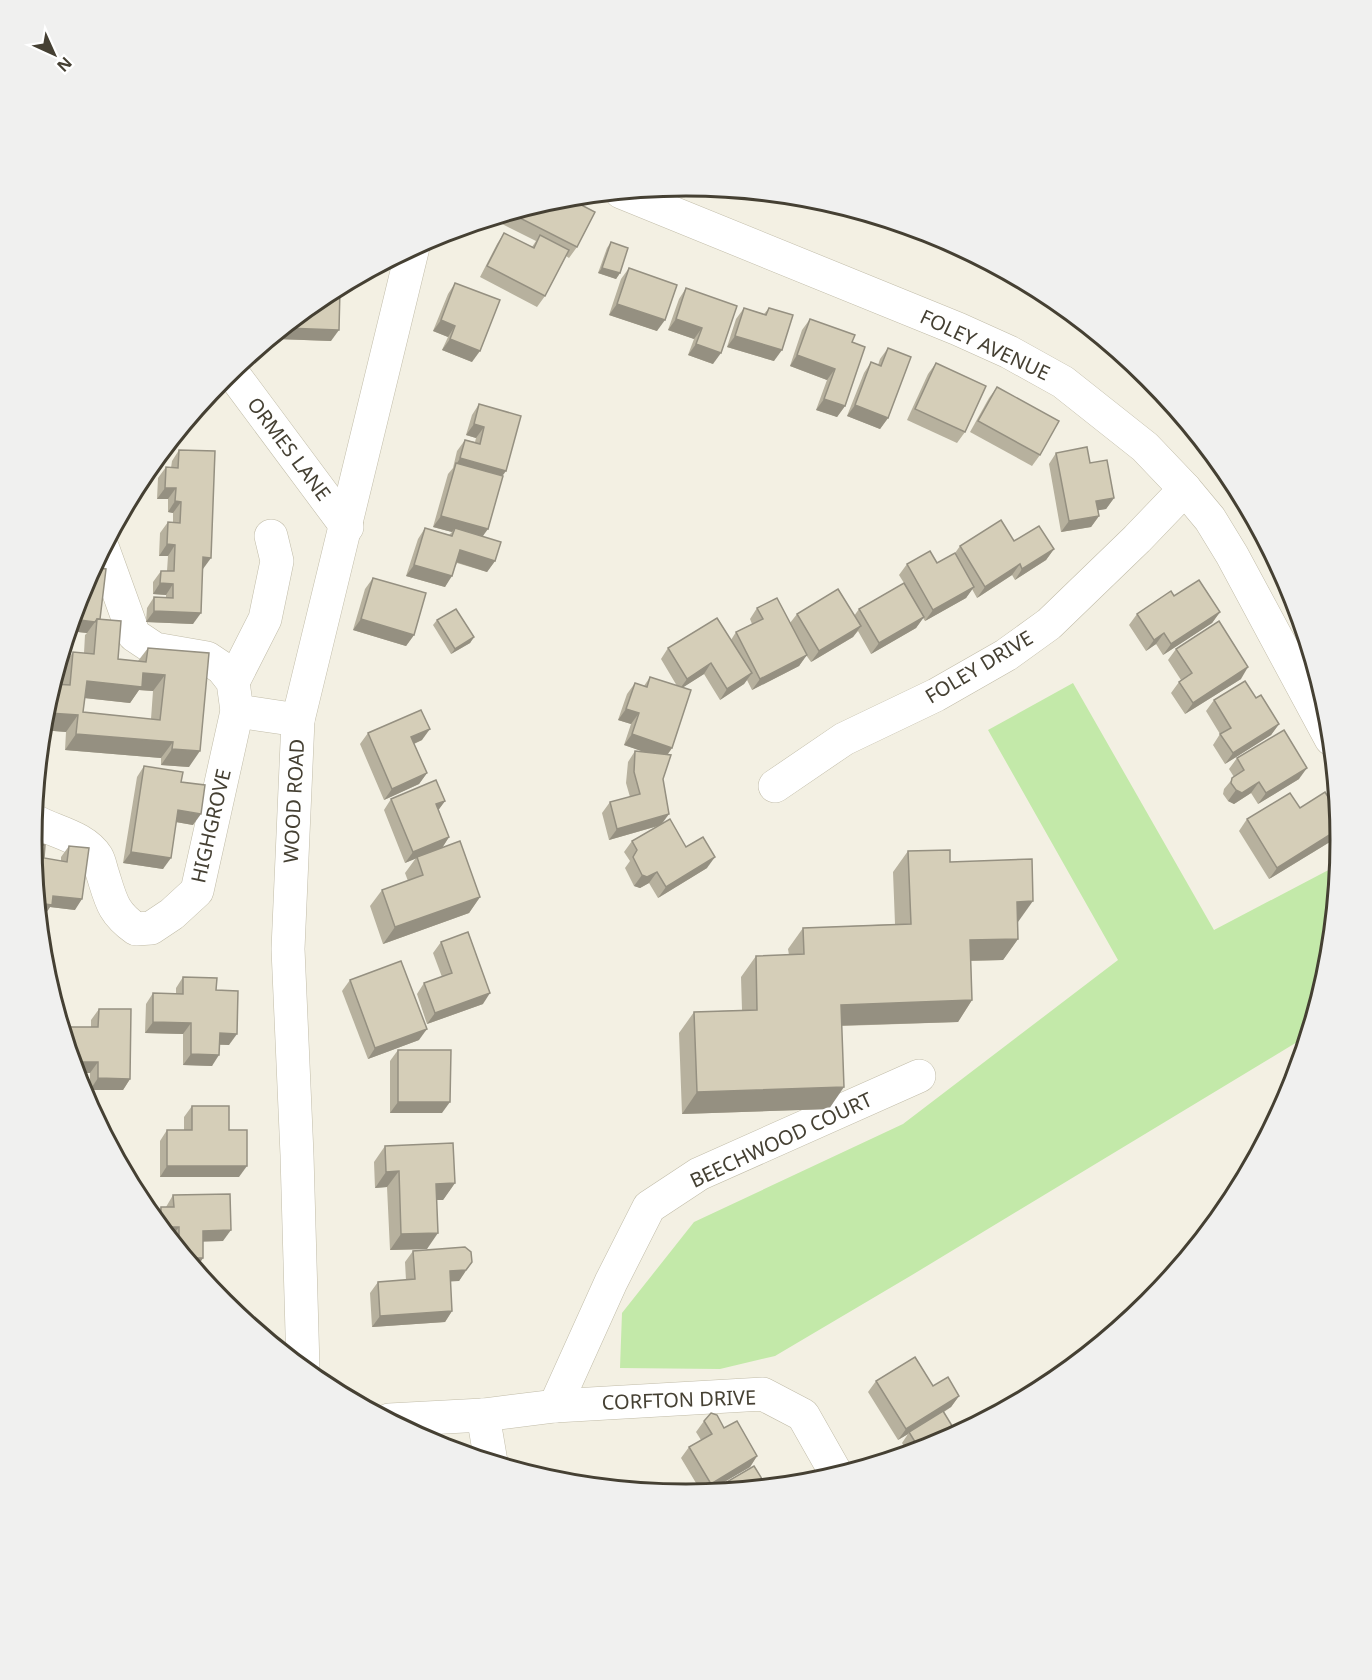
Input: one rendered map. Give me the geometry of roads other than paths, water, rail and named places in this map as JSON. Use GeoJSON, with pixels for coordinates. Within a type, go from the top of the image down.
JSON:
{"type":"FeatureCollection","features":[{"type":"Feature","properties":{"kind":"street","name":"FOLEY AVENUE"},"geometry":{"type":"LineString","coordinates":[[636,198],[1009,352],[1063,382],[1145,447],[1210,519],[1232,555],[1318,715]]}},
{"type":"Feature","properties":{"kind":"street","name":"WOOD ROAD"},"geometry":{"type":"LineString","coordinates":[[303,1357],[288,949],[298,720],[347,527],[410,258]]}},
{"type":"Feature","properties":{"kind":"street","name":"ORMES LANE"},"geometry":{"type":"LineString","coordinates":[[237,379],[347,527]]}},
{"type":"Feature","properties":{"kind":"street","name":"FOLEY DRIVE"},"geometry":{"type":"LineString","coordinates":[[775,786],[844,739],[936,695],[1006,656],[1048,624],[1137,539],[1185,489]]}},
{"type":"Feature","properties":{"kind":"street","name":"HIGHGROVE"},"geometry":{"type":"LineString","coordinates":[[42,824],[86,845],[97,857],[114,908],[136,929],[151,928],[172,914],[197,891],[235,696],[265,619],[277,561],[271,536]]}},
{"type":"Feature","properties":{"kind":"street"},"geometry":{"type":"LineString","coordinates":[[106,559],[134,635],[155,649],[207,658],[222,668],[235,696],[298,720]]}},
{"type":"Feature","properties":{"kind":"street","name":"BEECHWOOD COURT"},"geometry":{"type":"LineString","coordinates":[[555,1406],[611,1281],[649,1207],[699,1174],[919,1076]]}},
{"type":"Feature","properties":{"kind":"street","name":"CORFTON DRIVE"},"geometry":{"type":"LineString","coordinates":[[404,1419],[483,1415],[555,1406],[763,1394],[803,1416],[832,1467]]}},
{"type":"Feature","properties":{"kind":"street"},"geometry":{"type":"LineString","coordinates":[[483,1415],[489,1453]]}}]}
